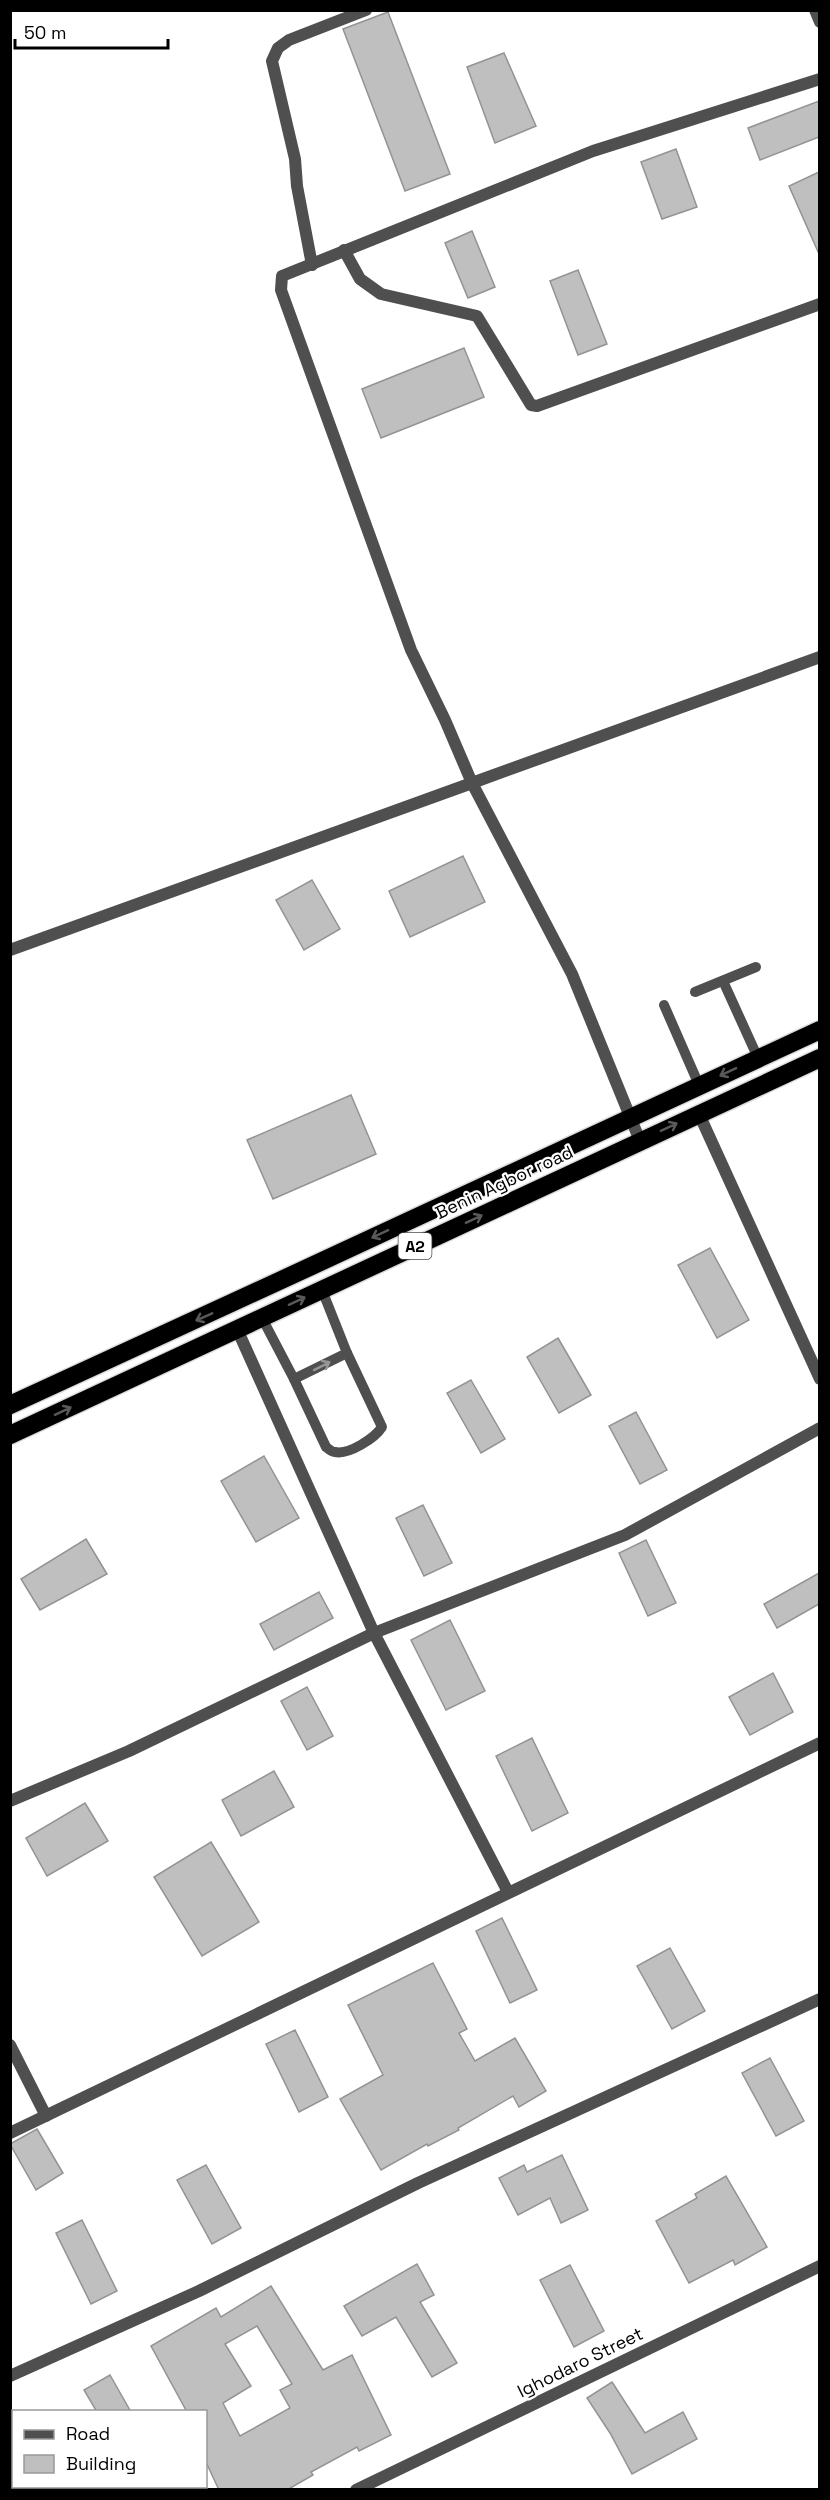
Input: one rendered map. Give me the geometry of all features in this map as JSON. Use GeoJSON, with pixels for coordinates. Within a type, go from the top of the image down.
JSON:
{"type":"FeatureCollection","features":[{"type":"Feature","properties":{"kind":"highway","name":"Benin Agbor road"},"geometry":{"type":"LineString","coordinates":[[10,1405],[819,1030]]}},
{"type":"Feature","properties":{"kind":"highway","name":"Benin Agbor road"},"geometry":{"type":"LineString","coordinates":[[10,1436],[819,1058]]}},
{"type":"Feature","properties":{"kind":"street"},"geometry":{"type":"LineString","coordinates":[[312,265],[297,186],[295,159],[272,62],[278,48],[289,40],[366,10]]}},
{"type":"Feature","properties":{"kind":"street"},"geometry":{"type":"LineString","coordinates":[[815,10],[819,22]]}},
{"type":"Feature","properties":{"kind":"street"},"geometry":{"type":"LineString","coordinates":[[640,1141],[572,974],[471,783],[445,720],[411,650],[280,290],[282,276],[592,151],[819,80]]}},
{"type":"Feature","properties":{"kind":"street"},"geometry":{"type":"LineString","coordinates":[[344,250],[360,279],[381,294],[477,316],[531,405],[537,406],[819,304]]}},
{"type":"Feature","properties":{"kind":"street"},"geometry":{"type":"LineString","coordinates":[[10,950],[819,657]]}},
{"type":"Feature","properties":{"kind":"street"},"geometry":{"type":"LineString","coordinates":[[699,1114],[819,1378]]}},
{"type":"Feature","properties":{"kind":"street"},"geometry":{"type":"LineString","coordinates":[[237,1329],[374,1633],[508,1892]]}},
{"type":"Feature","properties":{"kind":"street"},"geometry":{"type":"LineString","coordinates":[[10,1801],[129,1751],[374,1633],[625,1535],[819,1428]]}},
{"type":"Feature","properties":{"kind":"street"},"geometry":{"type":"LineString","coordinates":[[10,2133],[819,1743]]}},
{"type":"Feature","properties":{"kind":"street"},"geometry":{"type":"LineString","coordinates":[[10,2376],[199,2291],[418,2182],[819,1999]]}},
{"type":"Feature","properties":{"kind":"street"},"geometry":{"type":"LineString","coordinates":[[10,2045],[46,2116]]}},
{"type":"Feature","properties":{"kind":"street","name":"Ighodaro Street"},"geometry":{"type":"LineString","coordinates":[[356,2490],[819,2266]]}},
{"type":"Feature","properties":{"kind":"lane"},"geometry":{"type":"LineString","coordinates":[[695,992],[756,967]]}},
{"type":"Feature","properties":{"kind":"lane"},"geometry":{"type":"LineString","coordinates":[[723,981],[758,1058]]}},
{"type":"Feature","properties":{"kind":"lane"},"geometry":{"type":"LineString","coordinates":[[664,1005],[699,1086]]}},
{"type":"Feature","properties":{"kind":"lane"},"geometry":{"type":"LineString","coordinates":[[262,1317],[326,1447],[335,1452],[346,1451],[375,1437],[382,1427],[347,1353],[321,1290]]}},
{"type":"Feature","properties":{"kind":"lane"},"geometry":{"type":"LineString","coordinates":[[294,1379],[347,1353]]}},
{"type":"Feature","properties":{"kind":"building"},"geometry":{"type":"Polygon","coordinates":[[[388,12],[450,174],[405,191],[343,29],[388,12]]]}},
{"type":"Feature","properties":{"kind":"building"},"geometry":{"type":"Polygon","coordinates":[[[504,53],[536,126],[495,143],[467,67],[504,53]]]}},
{"type":"Feature","properties":{"kind":"building"},"geometry":{"type":"Polygon","coordinates":[[[819,101],[819,137],[760,160],[748,128],[819,101]]]}},
{"type":"Feature","properties":{"kind":"building"},"geometry":{"type":"Polygon","coordinates":[[[676,149],[697,207],[662,219],[641,162],[676,149]]]}},
{"type":"Feature","properties":{"kind":"building"},"geometry":{"type":"Polygon","coordinates":[[[819,172],[819,254],[789,186],[819,172]]]}},
{"type":"Feature","properties":{"kind":"building"},"geometry":{"type":"Polygon","coordinates":[[[472,231],[495,287],[468,298],[445,243],[472,231]]]}},
{"type":"Feature","properties":{"kind":"building"},"geometry":{"type":"Polygon","coordinates":[[[578,270],[607,344],[578,355],[550,281],[578,270]]]}},
{"type":"Feature","properties":{"kind":"building"},"geometry":{"type":"Polygon","coordinates":[[[464,348],[484,397],[381,438],[362,389],[464,348]]]}},
{"type":"Feature","properties":{"kind":"building"},"geometry":{"type":"Polygon","coordinates":[[[463,856],[485,902],[410,937],[389,891],[463,856]]]}},
{"type":"Feature","properties":{"kind":"building"},"geometry":{"type":"Polygon","coordinates":[[[312,880],[340,929],[304,950],[276,900],[312,880]]]}},
{"type":"Feature","properties":{"kind":"building"},"geometry":{"type":"Polygon","coordinates":[[[351,1095],[376,1154],[273,1199],[247,1140],[351,1095]]]}},
{"type":"Feature","properties":{"kind":"building"},"geometry":{"type":"Polygon","coordinates":[[[710,1248],[749,1320],[717,1338],[678,1265],[710,1248]]]}},
{"type":"Feature","properties":{"kind":"building"},"geometry":{"type":"Polygon","coordinates":[[[558,1338],[591,1395],[559,1413],[527,1357],[558,1338]]]}},
{"type":"Feature","properties":{"kind":"building"},"geometry":{"type":"Polygon","coordinates":[[[471,1380],[505,1439],[481,1453],[447,1393],[471,1380]]]}},
{"type":"Feature","properties":{"kind":"building"},"geometry":{"type":"Polygon","coordinates":[[[636,1412],[667,1470],[640,1484],[609,1426],[636,1412]]]}},
{"type":"Feature","properties":{"kind":"building"},"geometry":{"type":"Polygon","coordinates":[[[264,1456],[299,1518],[256,1542],[221,1481],[264,1456]]]}},
{"type":"Feature","properties":{"kind":"building"},"geometry":{"type":"Polygon","coordinates":[[[423,1505],[452,1563],[424,1576],[396,1518],[423,1505]]]}},
{"type":"Feature","properties":{"kind":"building"},"geometry":{"type":"Polygon","coordinates":[[[86,1539],[107,1574],[40,1610],[21,1579],[86,1539]]]}},
{"type":"Feature","properties":{"kind":"building"},"geometry":{"type":"Polygon","coordinates":[[[646,1540],[676,1603],[648,1616],[619,1553],[646,1540]]]}},
{"type":"Feature","properties":{"kind":"building"},"geometry":{"type":"Polygon","coordinates":[[[819,1573],[819,1604],[777,1628],[764,1604],[819,1573]]]}},
{"type":"Feature","properties":{"kind":"building"},"geometry":{"type":"Polygon","coordinates":[[[319,1592],[333,1618],[274,1650],[260,1624],[319,1592]]]}},
{"type":"Feature","properties":{"kind":"building"},"geometry":{"type":"Polygon","coordinates":[[[450,1620],[485,1691],[446,1710],[411,1640],[450,1620]]]}},
{"type":"Feature","properties":{"kind":"building"},"geometry":{"type":"Polygon","coordinates":[[[773,1673],[793,1712],[750,1735],[729,1697],[773,1673]]]}},
{"type":"Feature","properties":{"kind":"building"},"geometry":{"type":"Polygon","coordinates":[[[307,1687],[333,1736],[307,1750],[281,1701],[307,1687]]]}},
{"type":"Feature","properties":{"kind":"building"},"geometry":{"type":"Polygon","coordinates":[[[532,1738],[568,1813],[532,1831],[496,1756],[532,1738]]]}},
{"type":"Feature","properties":{"kind":"building"},"geometry":{"type":"Polygon","coordinates":[[[274,1771],[294,1807],[241,1836],[222,1800],[274,1771]]]}},
{"type":"Feature","properties":{"kind":"building"},"geometry":{"type":"Polygon","coordinates":[[[85,1803],[108,1841],[47,1876],[26,1838],[85,1803]]]}},
{"type":"Feature","properties":{"kind":"building"},"geometry":{"type":"Polygon","coordinates":[[[211,1842],[259,1922],[202,1956],[154,1877],[211,1842]]]}},
{"type":"Feature","properties":{"kind":"building"},"geometry":{"type":"Polygon","coordinates":[[[502,1918],[537,1990],[510,2003],[476,1931],[502,1918]]]}},
{"type":"Feature","properties":{"kind":"building"},"geometry":{"type":"Polygon","coordinates":[[[670,1948],[705,2011],[672,2029],[637,1966],[670,1948]]]}},
{"type":"Feature","properties":{"kind":"building"},"geometry":{"type":"Polygon","coordinates":[[[433,1963],[467,2029],[459,2033],[475,2061],[515,2038],[546,2091],[519,2107],[513,2096],[458,2128],[459,2130],[428,2146],[427,2144],[381,2170],[340,2099],[383,2075],[348,2005],[433,1963]]]}},
{"type":"Feature","properties":{"kind":"building"},"geometry":{"type":"Polygon","coordinates":[[[295,2030],[328,2097],[299,2112],[266,2044],[295,2030]]]}},
{"type":"Feature","properties":{"kind":"building"},"geometry":{"type":"Polygon","coordinates":[[[770,2058],[804,2121],[776,2136],[742,2073],[770,2058]]]}},
{"type":"Feature","properties":{"kind":"building"},"geometry":{"type":"Polygon","coordinates":[[[37,2129],[63,2173],[36,2190],[10,2144],[37,2129]]]}},
{"type":"Feature","properties":{"kind":"building"},"geometry":{"type":"Polygon","coordinates":[[[562,2155],[588,2210],[561,2223],[550,2198],[518,2215],[499,2178],[524,2165],[527,2172],[562,2155]]]}},
{"type":"Feature","properties":{"kind":"building"},"geometry":{"type":"Polygon","coordinates":[[[206,2165],[241,2228],[212,2244],[177,2180],[206,2165]]]}},
{"type":"Feature","properties":{"kind":"building"},"geometry":{"type":"Polygon","coordinates":[[[726,2176],[767,2247],[735,2265],[733,2260],[689,2283],[656,2221],[697,2198],[695,2194],[726,2176]]]}},
{"type":"Feature","properties":{"kind":"building"},"geometry":{"type":"Polygon","coordinates":[[[82,2220],[117,2291],[91,2304],[56,2233],[82,2220]]]}},
{"type":"Feature","properties":{"kind":"building"},"geometry":{"type":"Polygon","coordinates":[[[417,2264],[434,2295],[420,2302],[457,2363],[432,2377],[396,2317],[362,2336],[344,2306],[417,2264]]]}},
{"type":"Feature","properties":{"kind":"building"},"geometry":{"type":"Polygon","coordinates":[[[570,2265],[604,2331],[574,2347],[540,2280],[570,2265]]]}},
{"type":"Feature","properties":{"kind":"building"},"geometry":{"type":"Polygon","coordinates":[[[271,2286],[323,2370],[352,2355],[391,2435],[359,2451],[357,2447],[311,2472],[313,2475],[287,2490],[219,2490],[207,2464],[207,2410],[186,2410],[151,2346],[216,2308],[221,2317],[271,2286]],[[257,2326],[225,2344],[251,2386],[223,2403],[240,2436],[290,2408],[280,2390],[292,2384],[257,2326]]]}},
{"type":"Feature","properties":{"kind":"building"},"geometry":{"type":"Polygon","coordinates":[[[110,2375],[130,2410],[96,2410],[84,2390],[110,2375]]]}},
{"type":"Feature","properties":{"kind":"building"},"geometry":{"type":"Polygon","coordinates":[[[612,2382],[645,2433],[683,2412],[697,2439],[632,2474],[610,2433],[587,2398],[612,2382]]]}}]}
